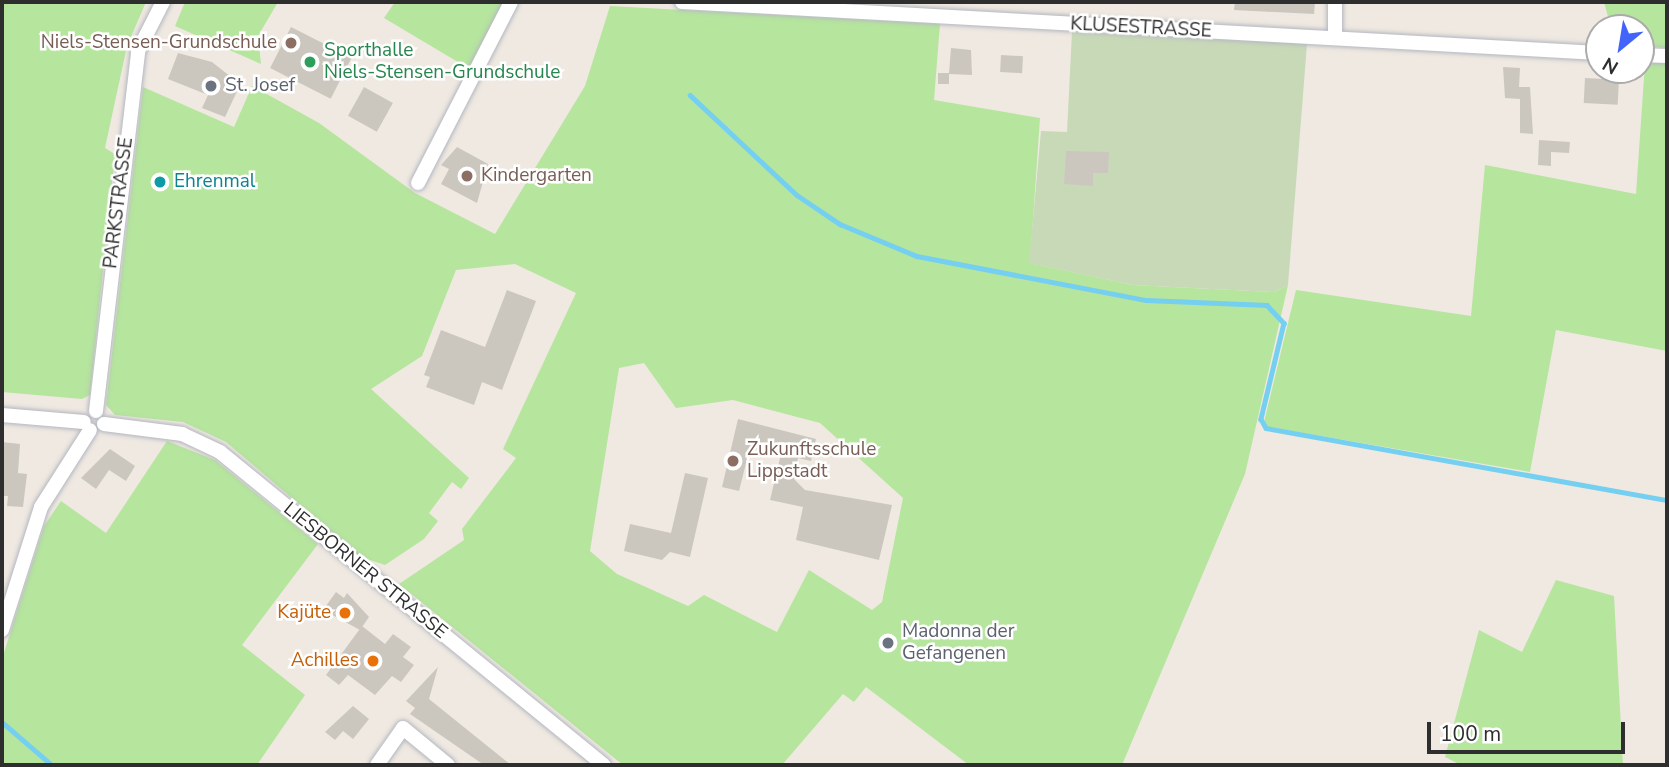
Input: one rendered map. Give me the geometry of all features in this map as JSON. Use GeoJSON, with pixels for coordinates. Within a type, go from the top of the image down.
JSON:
{"type":"FeatureCollection","features":[{"type":"Feature","properties":{"kind":"street","name":"PARKSTRASSE"},"geometry":{"type":"LineString","coordinates":[[96,411],[138,51],[163,2]]}},
{"type":"Feature","properties":{"kind":"street"},"geometry":{"type":"LineString","coordinates":[[418,183],[511,2]]}},
{"type":"Feature","properties":{"kind":"street","name":"KLUSESTRASSE"},"geometry":{"type":"LineString","coordinates":[[682,2],[1585,52]]}},
{"type":"Feature","properties":{"kind":"street"},"geometry":{"type":"LineString","coordinates":[[1335,2],[1335,38]]}},
{"type":"Feature","properties":{"kind":"street"},"geometry":{"type":"LineString","coordinates":[[2,415],[87,426],[104,424],[96,411],[87,426],[41,508],[2,630]]}},
{"type":"Feature","properties":{"kind":"street","name":"LIESBORNER STRASSE"},"geometry":{"type":"LineString","coordinates":[[104,424],[182,434],[220,452],[604,765]]}},
{"type":"Feature","properties":{"kind":"street"},"geometry":{"type":"LineString","coordinates":[[377,765],[403,728],[448,765]]}},
{"type":"Feature","properties":{"kind":"green space"},"geometry":{"type":"Polygon","coordinates":[[[2,2],[146,2],[127,46],[105,148],[115,154],[90,395],[82,399],[2,392],[2,2]]]}},
{"type":"Feature","properties":{"kind":"green space"},"geometry":{"type":"Polygon","coordinates":[[[185,2],[278,2],[258,36],[261,64],[175,26],[185,2]]]}},
{"type":"Feature","properties":{"kind":"green space"},"geometry":{"type":"Polygon","coordinates":[[[395,2],[506,2],[473,71],[384,18],[395,2]]]}},
{"type":"Feature","properties":{"kind":"green space"},"geometry":{"type":"Polygon","coordinates":[[[1604,2],[1667,2],[1667,48],[1655,47],[1655,14],[1607,14],[1604,2]]]}},
{"type":"Feature","properties":{"kind":"green space"},"geometry":{"type":"Polygon","coordinates":[[[610,6],[940,24],[934,100],[1040,118],[1030,263],[1133,285],[1274,292],[1288,285],[1245,474],[1122,765],[969,765],[866,687],[854,702],[843,694],[782,765],[623,765],[399,584],[464,540],[462,529],[516,458],[503,449],[576,293],[515,264],[456,270],[422,356],[371,389],[469,478],[461,489],[452,482],[429,513],[438,521],[424,539],[385,565],[361,557],[226,442],[183,422],[115,415],[106,405],[143,87],[234,127],[252,86],[319,123],[415,193],[495,234],[585,86],[610,6]],[[644,363],[619,368],[590,551],[617,574],[688,606],[704,595],[777,632],[809,570],[872,610],[882,602],[903,498],[820,423],[733,400],[676,408],[644,363]]]}},
{"type":"Feature","properties":{"kind":"green space"},"geometry":{"type":"Polygon","coordinates":[[[1072,32],[1307,44],[1288,285],[1274,292],[1133,285],[1029,263],[1041,131],[1067,132],[1072,32]]]}},
{"type":"Feature","properties":{"kind":"green space"},"geometry":{"type":"Polygon","coordinates":[[[1655,63],[1667,63],[1667,351],[1556,330],[1530,472],[1263,426],[1296,290],[1471,316],[1485,165],[1636,194],[1644,84],[1655,84],[1655,63]]]}},
{"type":"Feature","properties":{"kind":"green space"},"geometry":{"type":"Polygon","coordinates":[[[167,441],[215,460],[318,544],[242,645],[305,695],[257,765],[2,765],[2,659],[44,526],[61,501],[106,533],[167,441]]]}},
{"type":"Feature","properties":{"kind":"green space"},"geometry":{"type":"Polygon","coordinates":[[[1556,580],[1614,596],[1623,765],[1461,765],[1445,757],[1479,630],[1522,652],[1556,580]]]}},
{"type":"Feature","properties":{"kind":"building"},"geometry":{"type":"Polygon","coordinates":[[[1235,2],[1315,2],[1314,14],[1234,10],[1235,2]]]}},
{"type":"Feature","properties":{"kind":"building","name":"Sporthalle Niels-Stensen-Grundschule"},"geometry":{"type":"Polygon","coordinates":[[[291,27],[352,58],[331,99],[270,68],[291,27]]]}},
{"type":"Feature","properties":{"kind":"building"},"geometry":{"type":"Polygon","coordinates":[[[951,48],[971,50],[972,75],[949,74],[949,84],[938,84],[938,73],[949,73],[951,48]]]}},
{"type":"Feature","properties":{"kind":"building","name":"St. Josef"},"geometry":{"type":"Polygon","coordinates":[[[178,53],[212,62],[236,81],[239,87],[225,117],[202,108],[208,95],[168,79],[178,53]]]}},
{"type":"Feature","properties":{"kind":"building"},"geometry":{"type":"Polygon","coordinates":[[[1001,55],[1023,56],[1022,73],[1000,72],[1001,55]]]}},
{"type":"Feature","properties":{"kind":"building"},"geometry":{"type":"Polygon","coordinates":[[[1503,67],[1520,68],[1519,87],[1530,87],[1533,134],[1520,133],[1520,99],[1505,98],[1503,67]]]}},
{"type":"Feature","properties":{"kind":"building"},"geometry":{"type":"Polygon","coordinates":[[[1585,78],[1585,84],[1619,84],[1618,105],[1584,103],[1585,78]]]}},
{"type":"Feature","properties":{"kind":"building"},"geometry":{"type":"Polygon","coordinates":[[[364,87],[393,103],[377,132],[348,116],[364,87]]]}},
{"type":"Feature","properties":{"kind":"building"},"geometry":{"type":"Polygon","coordinates":[[[1539,140],[1570,142],[1569,153],[1551,152],[1551,166],[1538,165],[1539,140]]]}},
{"type":"Feature","properties":{"kind":"building","name":"Kindergarten"},"geometry":{"type":"Polygon","coordinates":[[[457,147],[488,164],[477,203],[441,184],[449,169],[441,165],[457,147]]]}},
{"type":"Feature","properties":{"kind":"building"},"geometry":{"type":"Polygon","coordinates":[[[1066,151],[1109,152],[1108,173],[1093,173],[1093,186],[1064,184],[1066,151]]]}},
{"type":"Feature","properties":{"kind":"building"},"geometry":{"type":"Polygon","coordinates":[[[507,290],[536,301],[502,390],[482,382],[474,405],[426,387],[430,377],[424,375],[441,330],[485,347],[507,290]]]}},
{"type":"Feature","properties":{"kind":"building"},"geometry":{"type":"Polygon","coordinates":[[[738,419],[816,439],[811,461],[798,458],[794,479],[805,490],[892,505],[879,560],[796,540],[803,507],[770,500],[781,454],[750,447],[739,491],[722,487],[738,419]]]}},
{"type":"Feature","properties":{"kind":"building"},"geometry":{"type":"Polygon","coordinates":[[[2,442],[20,444],[18,473],[27,474],[23,507],[7,506],[8,496],[2,496],[2,442]]]}},
{"type":"Feature","properties":{"kind":"building"},"geometry":{"type":"Polygon","coordinates":[[[110,449],[135,466],[126,481],[109,470],[96,489],[81,478],[110,449]]]}},
{"type":"Feature","properties":{"kind":"building"},"geometry":{"type":"Polygon","coordinates":[[[685,473],[708,478],[690,557],[670,552],[662,560],[624,551],[630,524],[671,533],[685,473]]]}},
{"type":"Feature","properties":{"kind":"building","name":"Kajüte"},"geometry":{"type":"Polygon","coordinates":[[[336,592],[344,598],[347,593],[369,617],[360,630],[323,610],[336,592]]]}},
{"type":"Feature","properties":{"kind":"building","name":"Achilles"},"geometry":{"type":"Polygon","coordinates":[[[362,626],[385,644],[393,634],[411,647],[403,657],[414,665],[401,682],[392,676],[375,695],[348,675],[339,685],[326,675],[362,626]]]}},
{"type":"Feature","properties":{"kind":"building"},"geometry":{"type":"Polygon","coordinates":[[[438,667],[429,699],[511,765],[484,765],[410,714],[415,708],[406,701],[438,667]]]}},
{"type":"Feature","properties":{"kind":"building"},"geometry":{"type":"Polygon","coordinates":[[[353,706],[369,719],[353,739],[343,731],[335,740],[325,732],[353,706]]]}},
{"type":"Feature","properties":{"kind":"waterway"},"geometry":{"type":"LineString","coordinates":[[690,95],[797,195],[840,224],[917,256],[1146,300],[1267,305],[1284,323],[1261,419],[1266,428],[1667,500]]}},
{"type":"Feature","properties":{"kind":"waterway"},"geometry":{"type":"LineString","coordinates":[[2,722],[52,765]]}},
{"type":"Feature","properties":{"kind":"place","name":"Niels-Stensen-Grundschule"},"geometry":{"type":"Point","coordinates":[291,43]}},
{"type":"Feature","properties":{"kind":"place","name":"Sporthalle Niels-Stensen-Grundschule"},"geometry":{"type":"Point","coordinates":[310,62]}},
{"type":"Feature","properties":{"kind":"place","name":"St. Josef"},"geometry":{"type":"Point","coordinates":[211,86]}},
{"type":"Feature","properties":{"kind":"place","name":"Kindergarten"},"geometry":{"type":"Point","coordinates":[467,176]}},
{"type":"Feature","properties":{"kind":"place","name":"Ehrenmal"},"geometry":{"type":"Point","coordinates":[160,182]}},
{"type":"Feature","properties":{"kind":"place","name":"Zukunftsschule Lippstadt"},"geometry":{"type":"Point","coordinates":[733,461]}},
{"type":"Feature","properties":{"kind":"place","name":"Kajüte"},"geometry":{"type":"Point","coordinates":[345,613]}},
{"type":"Feature","properties":{"kind":"place","name":"Madonna der Gefangenen"},"geometry":{"type":"Point","coordinates":[888,643]}},
{"type":"Feature","properties":{"kind":"place","name":"Achilles"},"geometry":{"type":"Point","coordinates":[373,661]}}]}
